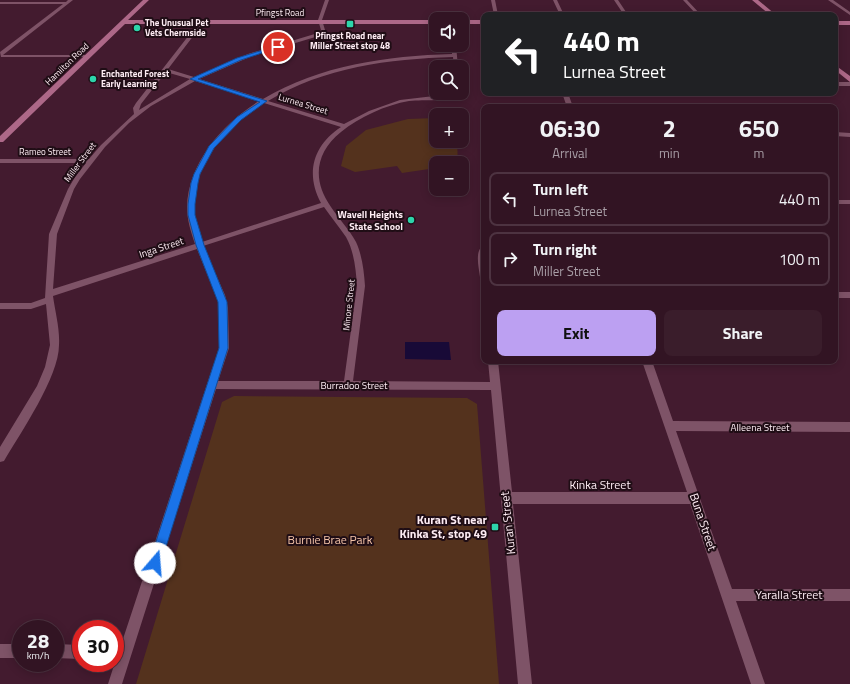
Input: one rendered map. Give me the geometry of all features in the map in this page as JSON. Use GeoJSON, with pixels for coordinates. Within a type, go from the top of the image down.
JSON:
{"type":"FeatureCollection","features":[{"type":"Feature","properties":{"kind":"main road","name":"Hamilton Road"},"geometry":{"type":"LineString","coordinates":[[0,140],[146,0]]}},
{"type":"Feature","properties":{"kind":"main road"},"geometry":{"type":"LineString","coordinates":[[755,0],[769,12]]}},
{"type":"Feature","properties":{"kind":"main road","name":"Pfingst Road"},"geometry":{"type":"LineString","coordinates":[[123,22],[429,22]]}},
{"type":"Feature","properties":{"kind":"main road"},"geometry":{"type":"LineString","coordinates":[[469,22],[481,22]]}},
{"type":"Feature","properties":{"kind":"main road"},"geometry":{"type":"LineString","coordinates":[[838,23],[850,23]]}},
{"type":"Feature","properties":{"kind":"main road"},"geometry":{"type":"LineString","coordinates":[[838,70],[850,80]]}},
{"type":"Feature","properties":{"kind":"street"},"geometry":{"type":"LineString","coordinates":[[321,22],[320,20],[328,0]]}},
{"type":"Feature","properties":{"kind":"street"},"geometry":{"type":"LineString","coordinates":[[493,0],[495,12]]}},
{"type":"Feature","properties":{"kind":"street"},"geometry":{"type":"LineString","coordinates":[[555,0],[561,12]]}},
{"type":"Feature","properties":{"kind":"street"},"geometry":{"type":"LineString","coordinates":[[616,0],[624,12]]}},
{"type":"Feature","properties":{"kind":"street"},"geometry":{"type":"LineString","coordinates":[[685,0],[696,12]]}},
{"type":"Feature","properties":{"kind":"street"},"geometry":{"type":"LineString","coordinates":[[830,0],[850,14]]}},
{"type":"Feature","properties":{"kind":"street"},"geometry":{"type":"LineString","coordinates":[[0,3],[69,2]]}},
{"type":"Feature","properties":{"kind":"street"},"geometry":{"type":"LineString","coordinates":[[1,55],[69,2]]}},
{"type":"Feature","properties":{"kind":"street"},"geometry":{"type":"LineString","coordinates":[[137,114],[137,106],[202,22]]}},
{"type":"Feature","properties":{"kind":"street","name":"Miller Street"},"geometry":{"type":"LineString","coordinates":[[0,457],[4,445],[41,388],[50,366],[55,345],[49,297],[53,234],[73,184],[107,141],[137,114],[193,79],[250,55],[318,35],[323,30],[321,22]]}},
{"type":"Feature","properties":{"kind":"street"},"geometry":{"type":"LineString","coordinates":[[455,52],[455,60]]}},
{"type":"Feature","properties":{"kind":"street"},"geometry":{"type":"LineString","coordinates":[[1,55],[88,56]]}},
{"type":"Feature","properties":{"kind":"street"},"geometry":{"type":"LineString","coordinates":[[124,641],[213,385],[224,348],[223,302],[200,245],[191,215],[191,204],[197,174],[211,147],[239,118],[264,101],[304,81],[353,66],[407,57],[455,55]]}},
{"type":"Feature","properties":{"kind":"street","name":"Lurnea Street"},"geometry":{"type":"LineString","coordinates":[[165,70],[344,126]]}},
{"type":"Feature","properties":{"kind":"street"},"geometry":{"type":"LineString","coordinates":[[838,84],[850,84]]}},
{"type":"Feature","properties":{"kind":"street","name":"Minore Street"},"geometry":{"type":"LineString","coordinates":[[348,385],[362,286],[361,278],[352,241],[325,204],[316,184],[316,164],[319,154],[328,140],[344,126],[365,115],[403,101],[429,98]]}},
{"type":"Feature","properties":{"kind":"street"},"geometry":{"type":"LineString","coordinates":[[838,134],[850,134]]}},
{"type":"Feature","properties":{"kind":"street","name":"Rameo Street"},"geometry":{"type":"LineString","coordinates":[[0,161],[91,161]]}},
{"type":"Feature","properties":{"kind":"street"},"geometry":{"type":"LineString","coordinates":[[838,202],[850,202]]}},
{"type":"Feature","properties":{"kind":"street","name":"Inga Street"},"geometry":{"type":"LineString","coordinates":[[0,306],[31,306],[49,297],[325,204]]}},
{"type":"Feature","properties":{"kind":"street"},"geometry":{"type":"LineString","coordinates":[[838,295],[850,295]]}},
{"type":"Feature","properties":{"kind":"street","name":"Kuran Street"},"geometry":{"type":"LineString","coordinates":[[493,364],[524,684]]}},
{"type":"Feature","properties":{"kind":"street","name":"Buna Street"},"geometry":{"type":"LineString","coordinates":[[648,364],[758,684]]}},
{"type":"Feature","properties":{"kind":"street","name":"Burradoo Street"},"geometry":{"type":"LineString","coordinates":[[213,385],[496,386]]}},
{"type":"Feature","properties":{"kind":"street","name":"Alleena Street"},"geometry":{"type":"LineString","coordinates":[[670,426],[850,427]]}},
{"type":"Feature","properties":{"kind":"street","name":"Kinka Street"},"geometry":{"type":"LineString","coordinates":[[506,498],[695,498]]}},
{"type":"Feature","properties":{"kind":"street","name":"Yaralla Street"},"geometry":{"type":"LineString","coordinates":[[728,595],[850,595]]}},
{"type":"Feature","properties":{"kind":"street"},"geometry":{"type":"LineString","coordinates":[[0,651],[12,651]]}},
{"type":"Feature","properties":{"kind":"street"},"geometry":{"type":"LineString","coordinates":[[115,684],[117,672]]}},
{"type":"Feature","properties":{"kind":"green space"},"geometry":{"type":"Polygon","coordinates":[[[429,118],[429,148],[457,148],[458,156],[429,156],[429,169],[402,173],[397,166],[355,172],[341,166],[346,146],[366,130],[408,119],[429,118]]]}},
{"type":"Feature","properties":{"kind":"green space","name":"Burnie Brae Park"},"geometry":{"type":"Polygon","coordinates":[[[234,396],[467,398],[477,404],[499,684],[136,684],[222,402],[234,396]]]}},
{"type":"Feature","properties":{"kind":"shaded area"},"geometry":{"type":"Polygon","coordinates":[[[405,342],[449,342],[451,360],[405,359],[405,342]]]}},
{"type":"Feature","properties":{"kind":"place","name":"Pfingst Road near Miller Street stop 48"},"geometry":{"type":"Point","coordinates":[350,24]}},
{"type":"Feature","properties":{"kind":"place","name":"The Unusual Pet Vets Chermside"},"geometry":{"type":"Point","coordinates":[137,28]}},
{"type":"Feature","properties":{"kind":"place","name":"Enchanted Forest Early Learning"},"geometry":{"type":"Point","coordinates":[93,79]}},
{"type":"Feature","properties":{"kind":"place","name":"Wavell Heights State School"},"geometry":{"type":"Point","coordinates":[411,220]}},
{"type":"Feature","properties":{"kind":"place","name":"Kuran St near Kinka St, stop 49"},"geometry":{"type":"Point","coordinates":[495,527]}},
{"type":"Feature","properties":{"kind":"route"},"geometry":{"type":"LineString","coordinates":[[155,563],[224,348],[223,302],[200,245],[191,215],[191,204],[197,174],[211,147],[232,124],[264,101],[193,79],[239,59],[278,47]]}}]}
